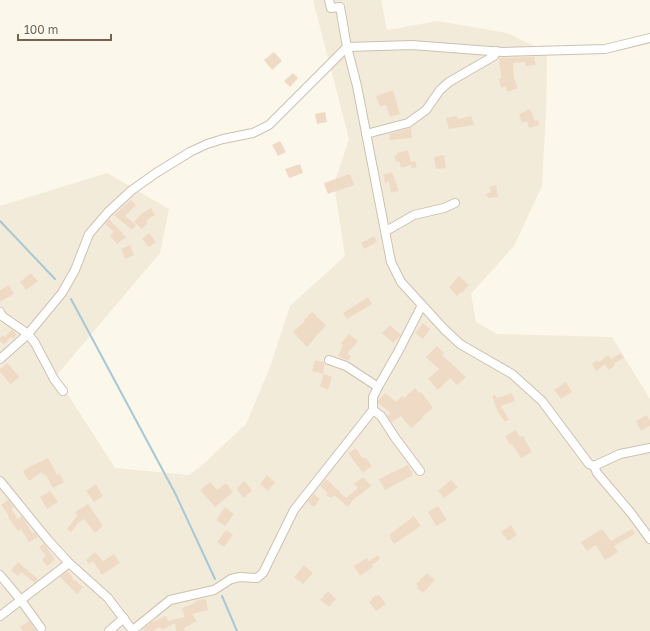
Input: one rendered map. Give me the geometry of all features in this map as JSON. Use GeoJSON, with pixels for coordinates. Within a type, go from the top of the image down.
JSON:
{"type":"FeatureCollection","features":[{"type":"Feature","properties":{"kind":"street"},"geometry":{"type":"LineString","coordinates":[[330,4],[343,0]]}},
{"type":"Feature","properties":{"kind":"street"},"geometry":{"type":"LineString","coordinates":[[330,4],[340,7],[346,47],[357,86],[391,262],[401,282],[444,329],[460,344],[512,374],[542,401],[589,464],[594,466],[597,473],[631,513],[650,539]]}},
{"type":"Feature","properties":{"kind":"street"},"geometry":{"type":"LineString","coordinates":[[0,359],[28,334],[62,293],[76,270],[89,234],[108,212],[127,195],[156,173],[196,149],[223,139],[253,133],[269,125],[346,47],[412,45],[496,51],[606,49],[650,38]]}},
{"type":"Feature","properties":{"kind":"street"},"geometry":{"type":"LineString","coordinates":[[366,134],[408,123],[426,110],[440,90],[450,82],[494,56],[496,51]]}},
{"type":"Feature","properties":{"kind":"street"},"geometry":{"type":"LineString","coordinates":[[386,231],[414,215],[455,204]]}},
{"type":"Feature","properties":{"kind":"street"},"geometry":{"type":"LineString","coordinates":[[0,481],[48,540],[69,563],[108,598],[133,631],[170,600],[214,590],[231,579],[240,577],[257,578],[263,573],[294,510],[373,410],[373,397],[422,305]]}},
{"type":"Feature","properties":{"kind":"street"},"geometry":{"type":"LineString","coordinates":[[0,312],[2,316],[28,334],[35,343],[54,379],[63,391]]}},
{"type":"Feature","properties":{"kind":"street"},"geometry":{"type":"LineString","coordinates":[[329,360],[346,366],[378,387]]}},
{"type":"Feature","properties":{"kind":"street"},"geometry":{"type":"LineString","coordinates":[[373,410],[381,416],[396,439],[420,470]]}},
{"type":"Feature","properties":{"kind":"street"},"geometry":{"type":"LineString","coordinates":[[594,466],[620,454],[650,448]]}},
{"type":"Feature","properties":{"kind":"street"},"geometry":{"type":"LineString","coordinates":[[0,616],[69,563]]}},
{"type":"Feature","properties":{"kind":"street"},"geometry":{"type":"LineString","coordinates":[[0,575],[41,628]]}},
{"type":"Feature","properties":{"kind":"street"},"geometry":{"type":"LineString","coordinates":[[109,631],[124,618]]}},
{"type":"Feature","properties":{"kind":"shaded area"},"geometry":{"type":"Polygon","coordinates":[[[313,0],[381,0],[387,30],[437,21],[507,33],[547,52],[546,112],[542,186],[514,246],[471,294],[476,322],[497,334],[612,337],[650,399],[650,631],[0,631],[0,206],[107,173],[169,209],[160,253],[56,376],[115,468],[189,475],[200,467],[246,424],[270,367],[290,306],[345,256],[334,184],[349,139],[313,0]]]}},
{"type":"Feature","properties":{"kind":"building"},"geometry":{"type":"Polygon","coordinates":[[[274,52],[282,61],[272,70],[264,60],[274,52]]]}},
{"type":"Feature","properties":{"kind":"building"},"geometry":{"type":"Polygon","coordinates":[[[534,57],[536,65],[525,66],[525,62],[513,63],[514,78],[518,88],[508,92],[505,86],[501,88],[499,79],[501,78],[499,58],[534,57]]]}},
{"type":"Feature","properties":{"kind":"building"},"geometry":{"type":"Polygon","coordinates":[[[293,73],[298,78],[290,87],[284,81],[293,73]]]}},
{"type":"Feature","properties":{"kind":"building"},"geometry":{"type":"Polygon","coordinates":[[[393,90],[400,114],[390,117],[386,105],[380,107],[376,96],[393,90]]]}},
{"type":"Feature","properties":{"kind":"building"},"geometry":{"type":"Polygon","coordinates":[[[530,109],[535,121],[538,120],[539,125],[529,128],[527,121],[522,123],[519,114],[530,109]]]}},
{"type":"Feature","properties":{"kind":"building"},"geometry":{"type":"Polygon","coordinates":[[[325,112],[327,122],[317,124],[315,114],[325,112]]]}},
{"type":"Feature","properties":{"kind":"building"},"geometry":{"type":"Polygon","coordinates":[[[457,116],[458,119],[471,116],[474,125],[449,129],[446,118],[457,116]]]}},
{"type":"Feature","properties":{"kind":"building"},"geometry":{"type":"Polygon","coordinates":[[[411,128],[412,138],[390,140],[389,134],[411,128]]]}},
{"type":"Feature","properties":{"kind":"building"},"geometry":{"type":"Polygon","coordinates":[[[280,141],[286,152],[278,156],[272,145],[280,141]]]}},
{"type":"Feature","properties":{"kind":"building"},"geometry":{"type":"Polygon","coordinates":[[[408,150],[411,162],[415,161],[417,167],[412,168],[411,165],[401,168],[399,161],[396,162],[394,156],[397,155],[397,153],[408,150]]]}},
{"type":"Feature","properties":{"kind":"building"},"geometry":{"type":"Polygon","coordinates":[[[444,155],[446,168],[436,169],[434,157],[444,155]]]}},
{"type":"Feature","properties":{"kind":"building"},"geometry":{"type":"Polygon","coordinates":[[[300,164],[303,173],[289,178],[285,169],[300,164]]]}},
{"type":"Feature","properties":{"kind":"building"},"geometry":{"type":"Polygon","coordinates":[[[392,172],[399,191],[391,193],[389,182],[385,183],[383,175],[392,172]]]}},
{"type":"Feature","properties":{"kind":"building"},"geometry":{"type":"Polygon","coordinates":[[[350,174],[354,185],[328,194],[324,183],[350,174]]]}},
{"type":"Feature","properties":{"kind":"building"},"geometry":{"type":"Polygon","coordinates":[[[496,185],[498,197],[488,198],[486,194],[491,192],[489,187],[496,185]]]}},
{"type":"Feature","properties":{"kind":"building"},"geometry":{"type":"Polygon","coordinates":[[[131,200],[136,205],[125,216],[136,225],[132,230],[114,215],[131,200]]]}},
{"type":"Feature","properties":{"kind":"building"},"geometry":{"type":"Polygon","coordinates":[[[151,208],[155,215],[146,221],[148,223],[142,229],[134,222],[141,214],[151,208]]]}},
{"type":"Feature","properties":{"kind":"building"},"geometry":{"type":"Polygon","coordinates":[[[109,219],[126,237],[117,244],[110,236],[114,232],[105,224],[109,219]]]}},
{"type":"Feature","properties":{"kind":"building"},"geometry":{"type":"Polygon","coordinates":[[[149,233],[156,242],[149,247],[142,239],[149,233]]]}},
{"type":"Feature","properties":{"kind":"building"},"geometry":{"type":"Polygon","coordinates":[[[374,236],[377,242],[364,249],[361,243],[374,236]]]}},
{"type":"Feature","properties":{"kind":"building"},"geometry":{"type":"Polygon","coordinates":[[[130,245],[134,255],[125,259],[121,249],[130,245]]]}},
{"type":"Feature","properties":{"kind":"building"},"geometry":{"type":"Polygon","coordinates":[[[31,273],[38,281],[26,290],[20,282],[31,273]]]}},
{"type":"Feature","properties":{"kind":"building"},"geometry":{"type":"Polygon","coordinates":[[[459,276],[469,285],[457,296],[449,287],[459,276]]]}},
{"type":"Feature","properties":{"kind":"building"},"geometry":{"type":"Polygon","coordinates":[[[9,285],[14,294],[0,302],[0,290],[9,285]]]}},
{"type":"Feature","properties":{"kind":"building"},"geometry":{"type":"Polygon","coordinates":[[[368,297],[372,304],[347,319],[343,313],[368,297]]]}},
{"type":"Feature","properties":{"kind":"building"},"geometry":{"type":"Polygon","coordinates":[[[312,312],[326,325],[307,347],[293,332],[312,312]]]}},
{"type":"Feature","properties":{"kind":"building"},"geometry":{"type":"Polygon","coordinates":[[[423,323],[430,329],[423,339],[415,333],[423,323]]]}},
{"type":"Feature","properties":{"kind":"building"},"geometry":{"type":"Polygon","coordinates":[[[390,325],[401,335],[393,343],[382,333],[390,325]]]}},
{"type":"Feature","properties":{"kind":"building"},"geometry":{"type":"Polygon","coordinates":[[[12,329],[17,335],[13,339],[11,337],[4,345],[0,341],[0,338],[3,335],[5,337],[12,329]]]}},
{"type":"Feature","properties":{"kind":"building"},"geometry":{"type":"Polygon","coordinates":[[[349,334],[358,341],[347,354],[351,356],[349,361],[338,356],[343,345],[341,343],[349,334]]]}},
{"type":"Feature","properties":{"kind":"building"},"geometry":{"type":"Polygon","coordinates":[[[437,346],[444,353],[442,355],[466,377],[457,385],[450,378],[438,390],[428,379],[439,369],[426,357],[437,346]]]}},
{"type":"Feature","properties":{"kind":"building"},"geometry":{"type":"Polygon","coordinates":[[[621,353],[624,358],[614,363],[615,365],[609,370],[605,364],[596,371],[592,364],[597,360],[599,362],[608,355],[611,359],[621,353]]]}},
{"type":"Feature","properties":{"kind":"building"},"geometry":{"type":"Polygon","coordinates":[[[315,360],[324,362],[323,374],[312,371],[315,360]]]}},
{"type":"Feature","properties":{"kind":"building"},"geometry":{"type":"Polygon","coordinates":[[[7,363],[20,377],[10,384],[0,372],[0,369],[7,363]]]}},
{"type":"Feature","properties":{"kind":"building"},"geometry":{"type":"Polygon","coordinates":[[[324,374],[332,377],[328,390],[320,386],[324,374]]]}},
{"type":"Feature","properties":{"kind":"building"},"geometry":{"type":"Polygon","coordinates":[[[566,382],[572,392],[561,399],[554,390],[566,382]]]}},
{"type":"Feature","properties":{"kind":"building"},"geometry":{"type":"Polygon","coordinates":[[[415,388],[419,393],[421,392],[433,408],[411,428],[401,416],[392,422],[387,416],[391,413],[378,403],[378,401],[385,393],[396,402],[402,396],[404,398],[415,388]]]}},
{"type":"Feature","properties":{"kind":"building"},"geometry":{"type":"Polygon","coordinates":[[[512,393],[515,401],[501,406],[509,420],[505,422],[497,410],[492,396],[495,395],[497,398],[512,393]]]}},
{"type":"Feature","properties":{"kind":"building"},"geometry":{"type":"Polygon","coordinates":[[[647,415],[650,421],[650,426],[641,431],[636,421],[647,415]]]}},
{"type":"Feature","properties":{"kind":"building"},"geometry":{"type":"Polygon","coordinates":[[[516,430],[520,437],[523,436],[532,452],[521,458],[512,444],[510,445],[505,436],[516,430]]]}},
{"type":"Feature","properties":{"kind":"building"},"geometry":{"type":"Polygon","coordinates":[[[356,448],[363,459],[365,457],[372,466],[363,473],[348,453],[356,448]]]}},
{"type":"Feature","properties":{"kind":"building"},"geometry":{"type":"Polygon","coordinates":[[[48,458],[57,475],[60,474],[64,482],[53,488],[45,474],[43,475],[42,472],[29,481],[23,471],[48,458]]]}},
{"type":"Feature","properties":{"kind":"building"},"geometry":{"type":"Polygon","coordinates":[[[408,465],[413,475],[385,490],[379,479],[408,465]]]}},
{"type":"Feature","properties":{"kind":"building"},"geometry":{"type":"Polygon","coordinates":[[[267,475],[275,482],[268,491],[260,484],[267,475]]]}},
{"type":"Feature","properties":{"kind":"building"},"geometry":{"type":"Polygon","coordinates":[[[363,477],[371,486],[353,500],[348,507],[334,495],[331,498],[326,495],[328,493],[320,486],[326,479],[346,498],[358,488],[354,484],[363,477]]]}},
{"type":"Feature","properties":{"kind":"building"},"geometry":{"type":"Polygon","coordinates":[[[451,480],[458,487],[444,498],[438,491],[451,480]]]}},
{"type":"Feature","properties":{"kind":"building"},"geometry":{"type":"Polygon","coordinates":[[[244,481],[252,490],[244,498],[237,488],[244,481]]]}},
{"type":"Feature","properties":{"kind":"building"},"geometry":{"type":"Polygon","coordinates":[[[210,482],[217,490],[226,483],[233,492],[215,507],[200,490],[210,482]]]}},
{"type":"Feature","properties":{"kind":"building"},"geometry":{"type":"Polygon","coordinates":[[[96,484],[103,496],[94,502],[86,491],[96,484]]]}},
{"type":"Feature","properties":{"kind":"building"},"geometry":{"type":"Polygon","coordinates":[[[50,491],[58,502],[47,509],[40,497],[50,491]]]}},
{"type":"Feature","properties":{"kind":"building"},"geometry":{"type":"Polygon","coordinates":[[[314,494],[320,499],[314,507],[307,502],[314,494]]]}},
{"type":"Feature","properties":{"kind":"building"},"geometry":{"type":"Polygon","coordinates":[[[8,500],[14,507],[11,509],[18,519],[22,516],[32,533],[34,532],[38,537],[29,542],[21,529],[18,531],[1,505],[8,500]]]}},
{"type":"Feature","properties":{"kind":"building"},"geometry":{"type":"Polygon","coordinates":[[[88,504],[103,526],[95,533],[84,519],[78,523],[71,532],[67,529],[77,516],[75,512],[88,504]]]}},
{"type":"Feature","properties":{"kind":"building"},"geometry":{"type":"Polygon","coordinates":[[[438,506],[447,520],[436,526],[428,512],[438,506]]]}},
{"type":"Feature","properties":{"kind":"building"},"geometry":{"type":"Polygon","coordinates":[[[225,507],[234,514],[225,526],[216,520],[225,507]]]}},
{"type":"Feature","properties":{"kind":"building"},"geometry":{"type":"Polygon","coordinates":[[[414,516],[421,526],[394,544],[390,538],[390,534],[414,516]]]}},
{"type":"Feature","properties":{"kind":"building"},"geometry":{"type":"Polygon","coordinates":[[[511,525],[517,535],[508,541],[501,532],[511,525]]]}},
{"type":"Feature","properties":{"kind":"building"},"geometry":{"type":"Polygon","coordinates":[[[602,529],[611,541],[632,529],[635,534],[614,546],[618,552],[605,560],[596,545],[587,551],[581,542],[602,529]]]}},
{"type":"Feature","properties":{"kind":"building"},"geometry":{"type":"Polygon","coordinates":[[[226,530],[233,535],[224,547],[217,542],[226,530]]]}},
{"type":"Feature","properties":{"kind":"building"},"geometry":{"type":"Polygon","coordinates":[[[44,543],[55,560],[47,566],[42,559],[46,556],[39,547],[44,543]]]}},
{"type":"Feature","properties":{"kind":"building"},"geometry":{"type":"Polygon","coordinates":[[[95,552],[103,561],[114,554],[120,563],[102,575],[93,561],[89,564],[86,560],[95,552]]]}},
{"type":"Feature","properties":{"kind":"building"},"geometry":{"type":"Polygon","coordinates":[[[378,555],[380,559],[372,565],[373,567],[360,576],[354,566],[367,558],[369,561],[378,555]]]}},
{"type":"Feature","properties":{"kind":"building"},"geometry":{"type":"Polygon","coordinates":[[[18,562],[38,579],[35,583],[21,572],[18,576],[11,570],[18,562]]]}},
{"type":"Feature","properties":{"kind":"building"},"geometry":{"type":"Polygon","coordinates":[[[304,565],[313,573],[303,584],[294,577],[304,565]]]}},
{"type":"Feature","properties":{"kind":"building"},"geometry":{"type":"Polygon","coordinates":[[[67,571],[73,577],[72,578],[83,587],[77,594],[60,577],[67,571]]]}},
{"type":"Feature","properties":{"kind":"building"},"geometry":{"type":"Polygon","coordinates":[[[427,573],[435,580],[423,593],[417,588],[418,586],[416,584],[427,573]]]}},
{"type":"Feature","properties":{"kind":"building"},"geometry":{"type":"Polygon","coordinates":[[[328,591],[336,599],[329,607],[320,600],[328,591]]]}},
{"type":"Feature","properties":{"kind":"building"},"geometry":{"type":"Polygon","coordinates":[[[376,595],[379,595],[386,604],[376,611],[369,602],[376,595]]]}},
{"type":"Feature","properties":{"kind":"building"},"geometry":{"type":"Polygon","coordinates":[[[206,599],[208,610],[192,614],[197,621],[184,628],[185,631],[176,631],[175,623],[162,630],[160,627],[153,631],[145,631],[143,629],[152,622],[166,616],[168,621],[185,617],[182,608],[195,603],[195,601],[206,599]]]}},
{"type":"Feature","properties":{"kind":"building"},"geometry":{"type":"Polygon","coordinates":[[[29,621],[36,631],[23,631],[20,627],[29,621]]]}},
{"type":"Feature","properties":{"kind":"waterway"},"geometry":{"type":"LineString","coordinates":[[0,221],[55,279]]}},
{"type":"Feature","properties":{"kind":"waterway"},"geometry":{"type":"LineString","coordinates":[[71,299],[175,493],[215,579]]}},
{"type":"Feature","properties":{"kind":"waterway"},"geometry":{"type":"LineString","coordinates":[[222,596],[237,631]]}}]}
